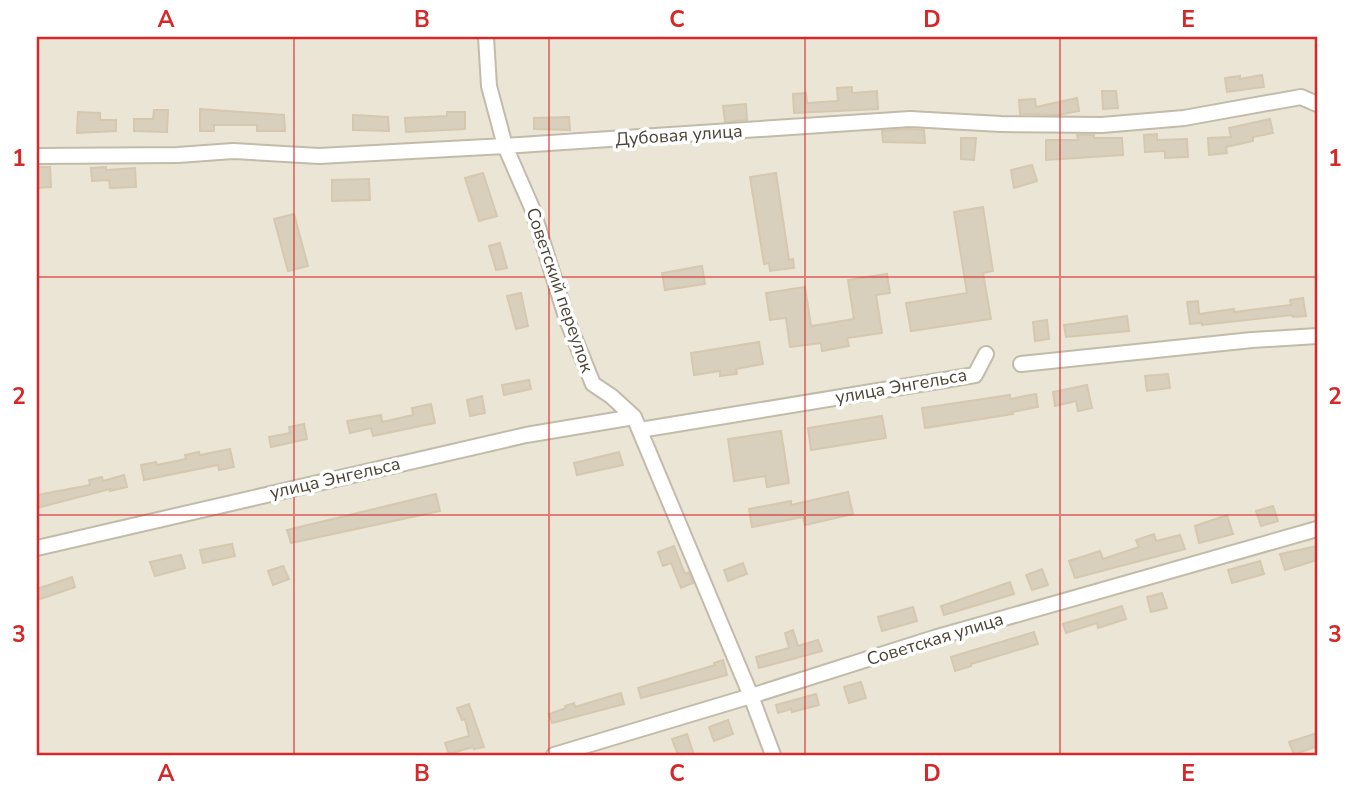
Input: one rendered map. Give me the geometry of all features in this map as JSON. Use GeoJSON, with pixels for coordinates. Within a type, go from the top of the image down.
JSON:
{"type":"FeatureCollection","features":[{"type":"Feature","properties":{"kind":"street","name":"Советский переулок"},"geometry":{"type":"LineString","coordinates":[[486,37],[489,86],[505,146],[532,208],[567,320],[593,384],[611,396],[637,423],[773,755]]}},
{"type":"Feature","properties":{"kind":"street","name":"Дубовая улица"},"geometry":{"type":"LineString","coordinates":[[37,156],[178,155],[233,151],[319,156],[910,119],[1001,124],[1102,125],[1184,118],[1301,97],[1317,104]]}},
{"type":"Feature","properties":{"kind":"street"},"geometry":{"type":"LineString","coordinates":[[1021,364],[1252,340],[1317,336]]}},
{"type":"Feature","properties":{"kind":"street","name":"улица Энгельса"},"geometry":{"type":"LineString","coordinates":[[37,548],[513,438],[975,375],[986,354]]}},
{"type":"Feature","properties":{"kind":"street","name":"Советская улица"},"geometry":{"type":"LineString","coordinates":[[554,755],[934,638],[1317,529]]}},
{"type":"Feature","properties":{"kind":"shaded area"},"geometry":{"type":"Polygon","coordinates":[[[37,37],[1317,37],[1317,755],[37,755],[37,37]]]}},
{"type":"Feature","properties":{"kind":"building"},"geometry":{"type":"Polygon","coordinates":[[[1262,75],[1264,87],[1227,92],[1225,78],[1240,76],[1240,79],[1262,75]]]}},
{"type":"Feature","properties":{"kind":"building"},"geometry":{"type":"Polygon","coordinates":[[[852,87],[852,93],[877,91],[878,109],[794,113],[793,94],[806,93],[807,103],[838,101],[837,88],[852,87]]]}},
{"type":"Feature","properties":{"kind":"building"},"geometry":{"type":"Polygon","coordinates":[[[1102,91],[1116,91],[1118,108],[1103,109],[1102,91]]]}},
{"type":"Feature","properties":{"kind":"building"},"geometry":{"type":"Polygon","coordinates":[[[1077,98],[1079,111],[1058,115],[1020,114],[1019,100],[1035,99],[1036,107],[1077,98]]]}},
{"type":"Feature","properties":{"kind":"building"},"geometry":{"type":"Polygon","coordinates":[[[746,104],[747,120],[725,122],[723,106],[746,104]]]}},
{"type":"Feature","properties":{"kind":"building"},"geometry":{"type":"Polygon","coordinates":[[[200,109],[284,115],[285,131],[257,131],[257,125],[214,125],[214,131],[200,131],[200,109]]]}},
{"type":"Feature","properties":{"kind":"building"},"geometry":{"type":"Polygon","coordinates":[[[154,110],[168,110],[167,132],[134,131],[134,119],[153,119],[154,110]]]}},
{"type":"Feature","properties":{"kind":"building"},"geometry":{"type":"Polygon","coordinates":[[[78,112],[100,113],[100,120],[116,120],[116,131],[77,133],[78,112]]]}},
{"type":"Feature","properties":{"kind":"building"},"geometry":{"type":"Polygon","coordinates":[[[447,112],[465,112],[465,129],[406,132],[405,118],[447,116],[447,112]]]}},
{"type":"Feature","properties":{"kind":"building"},"geometry":{"type":"Polygon","coordinates":[[[353,115],[388,117],[389,131],[353,130],[353,115]]]}},
{"type":"Feature","properties":{"kind":"building"},"geometry":{"type":"Polygon","coordinates":[[[569,117],[570,130],[534,129],[534,118],[569,117]]]}},
{"type":"Feature","properties":{"kind":"building"},"geometry":{"type":"Polygon","coordinates":[[[1270,119],[1273,133],[1226,147],[1227,153],[1209,155],[1208,138],[1231,137],[1229,128],[1270,119]]]}},
{"type":"Feature","properties":{"kind":"building"},"geometry":{"type":"Polygon","coordinates":[[[924,130],[925,143],[883,142],[882,131],[924,130]]]}},
{"type":"Feature","properties":{"kind":"building"},"geometry":{"type":"Polygon","coordinates":[[[1157,134],[1157,140],[1187,139],[1188,157],[1165,158],[1165,151],[1145,152],[1144,135],[1157,134]]]}},
{"type":"Feature","properties":{"kind":"building"},"geometry":{"type":"Polygon","coordinates":[[[1077,135],[1122,138],[1123,155],[1046,160],[1046,140],[1078,140],[1077,135]]]}},
{"type":"Feature","properties":{"kind":"building"},"geometry":{"type":"Polygon","coordinates":[[[961,138],[976,138],[974,160],[961,159],[961,138]]]}},
{"type":"Feature","properties":{"kind":"building"},"geometry":{"type":"Polygon","coordinates":[[[1032,165],[1037,181],[1014,188],[1011,170],[1032,165]]]}},
{"type":"Feature","properties":{"kind":"building"},"geometry":{"type":"Polygon","coordinates":[[[37,167],[50,167],[51,187],[37,188],[37,167]]]}},
{"type":"Feature","properties":{"kind":"building"},"geometry":{"type":"Polygon","coordinates":[[[106,167],[106,170],[135,168],[136,187],[110,188],[109,180],[92,181],[91,168],[106,167]]]}},
{"type":"Feature","properties":{"kind":"building"},"geometry":{"type":"Polygon","coordinates":[[[483,173],[497,216],[479,221],[465,178],[483,173]]]}},
{"type":"Feature","properties":{"kind":"building"},"geometry":{"type":"Polygon","coordinates":[[[776,173],[789,260],[793,259],[794,268],[770,271],[769,263],[764,264],[750,177],[776,173]]]}},
{"type":"Feature","properties":{"kind":"building"},"geometry":{"type":"Polygon","coordinates":[[[369,179],[370,200],[332,201],[332,180],[369,179]]]}},
{"type":"Feature","properties":{"kind":"building"},"geometry":{"type":"Polygon","coordinates":[[[983,207],[993,271],[983,273],[991,319],[911,331],[906,303],[967,293],[954,212],[983,207]]]}},
{"type":"Feature","properties":{"kind":"building"},"geometry":{"type":"Polygon","coordinates":[[[294,214],[308,266],[288,271],[274,219],[294,214]]]}},
{"type":"Feature","properties":{"kind":"building"},"geometry":{"type":"Polygon","coordinates":[[[500,243],[507,268],[496,270],[489,246],[500,243]]]}},
{"type":"Feature","properties":{"kind":"building"},"geometry":{"type":"Polygon","coordinates":[[[702,266],[705,284],[665,290],[662,273],[702,266]]]}},
{"type":"Feature","properties":{"kind":"building"},"geometry":{"type":"Polygon","coordinates":[[[887,274],[890,293],[876,295],[882,333],[847,338],[849,346],[822,351],[821,343],[790,347],[786,318],[770,320],[766,293],[805,287],[811,326],[854,319],[848,280],[887,274]]]}},
{"type":"Feature","properties":{"kind":"building"},"geometry":{"type":"Polygon","coordinates":[[[521,293],[528,326],[516,329],[507,296],[521,293]]]}},
{"type":"Feature","properties":{"kind":"building"},"geometry":{"type":"Polygon","coordinates":[[[1303,298],[1306,316],[1292,315],[1202,325],[1190,324],[1187,302],[1198,301],[1199,314],[1291,305],[1290,300],[1303,298]]]}},
{"type":"Feature","properties":{"kind":"building"},"geometry":{"type":"Polygon","coordinates":[[[1127,316],[1129,331],[1066,337],[1064,325],[1127,316]]]}},
{"type":"Feature","properties":{"kind":"building"},"geometry":{"type":"Polygon","coordinates":[[[1047,320],[1049,339],[1035,341],[1033,322],[1047,320]]]}},
{"type":"Feature","properties":{"kind":"building"},"geometry":{"type":"Polygon","coordinates":[[[759,342],[763,364],[736,369],[737,374],[720,376],[720,371],[694,375],[691,353],[759,342]]]}},
{"type":"Feature","properties":{"kind":"building"},"geometry":{"type":"Polygon","coordinates":[[[1168,374],[1170,388],[1147,391],[1145,376],[1168,374]]]}},
{"type":"Feature","properties":{"kind":"building"},"geometry":{"type":"Polygon","coordinates":[[[529,380],[531,389],[504,395],[502,385],[529,380]]]}},
{"type":"Feature","properties":{"kind":"building"},"geometry":{"type":"Polygon","coordinates":[[[1087,385],[1092,408],[1078,411],[1076,401],[1055,406],[1053,392],[1087,385]]]}},
{"type":"Feature","properties":{"kind":"building"},"geometry":{"type":"Polygon","coordinates":[[[1036,394],[1038,407],[1012,412],[1013,414],[925,428],[922,408],[1010,395],[1010,399],[1036,394]]]}},
{"type":"Feature","properties":{"kind":"building"},"geometry":{"type":"Polygon","coordinates":[[[482,396],[485,413],[470,416],[467,400],[482,396]]]}},
{"type":"Feature","properties":{"kind":"building"},"geometry":{"type":"Polygon","coordinates":[[[431,404],[435,423],[373,436],[371,428],[350,433],[347,421],[381,415],[382,422],[413,415],[412,408],[431,404]]]}},
{"type":"Feature","properties":{"kind":"building"},"geometry":{"type":"Polygon","coordinates":[[[882,416],[886,438],[811,450],[808,428],[882,416]]]}},
{"type":"Feature","properties":{"kind":"building"},"geometry":{"type":"Polygon","coordinates":[[[304,424],[307,439],[271,447],[269,437],[290,433],[289,427],[304,424]]]}},
{"type":"Feature","properties":{"kind":"building"},"geometry":{"type":"Polygon","coordinates":[[[781,431],[789,483],[767,487],[765,476],[734,481],[728,439],[781,431]]]}},
{"type":"Feature","properties":{"kind":"building"},"geometry":{"type":"Polygon","coordinates":[[[230,449],[234,467],[219,470],[218,465],[144,480],[141,465],[156,462],[157,465],[186,459],[185,455],[230,449]]]}},
{"type":"Feature","properties":{"kind":"building"},"geometry":{"type":"Polygon","coordinates":[[[619,452],[623,465],[577,475],[574,463],[619,452]]]}},
{"type":"Feature","properties":{"kind":"building"},"geometry":{"type":"Polygon","coordinates":[[[124,475],[127,487],[37,508],[37,495],[90,485],[89,480],[102,477],[103,481],[124,475]]]}},
{"type":"Feature","properties":{"kind":"building"},"geometry":{"type":"Polygon","coordinates":[[[848,492],[853,514],[805,525],[803,517],[752,527],[749,509],[791,501],[791,505],[848,492]]]}},
{"type":"Feature","properties":{"kind":"building"},"geometry":{"type":"Polygon","coordinates":[[[436,494],[440,511],[291,543],[287,530],[436,494]]]}},
{"type":"Feature","properties":{"kind":"building"},"geometry":{"type":"Polygon","coordinates":[[[1273,506],[1278,521],[1261,526],[1256,511],[1273,506]]]}},
{"type":"Feature","properties":{"kind":"building"},"geometry":{"type":"Polygon","coordinates":[[[1227,515],[1233,534],[1199,543],[1195,526],[1227,515]]]}},
{"type":"Feature","properties":{"kind":"building"},"geometry":{"type":"Polygon","coordinates":[[[1154,534],[1156,541],[1180,535],[1185,549],[1075,578],[1069,561],[1100,551],[1103,559],[1139,547],[1136,540],[1154,534]]]}},
{"type":"Feature","properties":{"kind":"building"},"geometry":{"type":"Polygon","coordinates":[[[232,544],[235,556],[203,563],[200,550],[232,544]]]}},
{"type":"Feature","properties":{"kind":"building"},"geometry":{"type":"Polygon","coordinates":[[[674,546],[685,574],[689,572],[693,583],[681,588],[671,563],[663,566],[658,552],[674,546]]]}},
{"type":"Feature","properties":{"kind":"building"},"geometry":{"type":"Polygon","coordinates":[[[1317,546],[1317,560],[1285,570],[1280,554],[1317,546]]]}},
{"type":"Feature","properties":{"kind":"building"},"geometry":{"type":"Polygon","coordinates":[[[181,555],[185,568],[155,576],[150,562],[181,555]]]}},
{"type":"Feature","properties":{"kind":"building"},"geometry":{"type":"Polygon","coordinates":[[[1260,561],[1264,574],[1232,583],[1228,570],[1260,561]]]}},
{"type":"Feature","properties":{"kind":"building"},"geometry":{"type":"Polygon","coordinates":[[[743,563],[747,574],[728,581],[724,570],[743,563]]]}},
{"type":"Feature","properties":{"kind":"building"},"geometry":{"type":"Polygon","coordinates":[[[283,566],[289,579],[273,585],[268,571],[283,566]]]}},
{"type":"Feature","properties":{"kind":"building"},"geometry":{"type":"Polygon","coordinates":[[[1042,569],[1048,585],[1032,590],[1026,575],[1042,569]]]}},
{"type":"Feature","properties":{"kind":"building"},"geometry":{"type":"Polygon","coordinates":[[[72,577],[75,587],[37,600],[37,589],[72,577]]]}},
{"type":"Feature","properties":{"kind":"building"},"geometry":{"type":"Polygon","coordinates":[[[1010,582],[1014,594],[944,615],[941,606],[1010,582]]]}},
{"type":"Feature","properties":{"kind":"building"},"geometry":{"type":"Polygon","coordinates":[[[1162,593],[1167,608],[1151,612],[1147,597],[1162,593]]]}},
{"type":"Feature","properties":{"kind":"building"},"geometry":{"type":"Polygon","coordinates":[[[1122,606],[1126,619],[1098,628],[1097,623],[1066,633],[1063,624],[1122,606]]]}},
{"type":"Feature","properties":{"kind":"building"},"geometry":{"type":"Polygon","coordinates":[[[913,607],[917,621],[882,631],[878,617],[913,607]]]}},
{"type":"Feature","properties":{"kind":"building"},"geometry":{"type":"Polygon","coordinates":[[[793,630],[798,646],[818,640],[822,651],[759,668],[756,657],[789,648],[785,633],[793,630]]]}},
{"type":"Feature","properties":{"kind":"building"},"geometry":{"type":"Polygon","coordinates":[[[1034,632],[1038,644],[955,671],[951,657],[1034,632]]]}},
{"type":"Feature","properties":{"kind":"building"},"geometry":{"type":"Polygon","coordinates":[[[723,660],[727,675],[641,698],[638,688],[715,665],[714,663],[723,660]]]}},
{"type":"Feature","properties":{"kind":"building"},"geometry":{"type":"Polygon","coordinates":[[[861,682],[866,698],[849,703],[844,687],[861,682]]]}},
{"type":"Feature","properties":{"kind":"building"},"geometry":{"type":"Polygon","coordinates":[[[621,693],[624,704],[552,723],[549,714],[566,708],[565,706],[574,703],[575,707],[621,693]]]}},
{"type":"Feature","properties":{"kind":"building"},"geometry":{"type":"Polygon","coordinates":[[[816,694],[819,705],[778,713],[776,705],[816,694]]]}},
{"type":"Feature","properties":{"kind":"building"},"geometry":{"type":"Polygon","coordinates":[[[469,704],[484,747],[473,747],[449,754],[445,743],[469,736],[465,719],[462,720],[457,708],[469,704]]]}},
{"type":"Feature","properties":{"kind":"building"},"geometry":{"type":"Polygon","coordinates":[[[728,720],[733,734],[714,741],[709,727],[728,720]]]}},
{"type":"Feature","properties":{"kind":"building"},"geometry":{"type":"Polygon","coordinates":[[[1317,733],[1317,746],[1294,755],[1289,742],[1317,733]]]}},
{"type":"Feature","properties":{"kind":"building"},"geometry":{"type":"Polygon","coordinates":[[[687,734],[694,755],[678,755],[672,739],[687,734]]]}}]}
